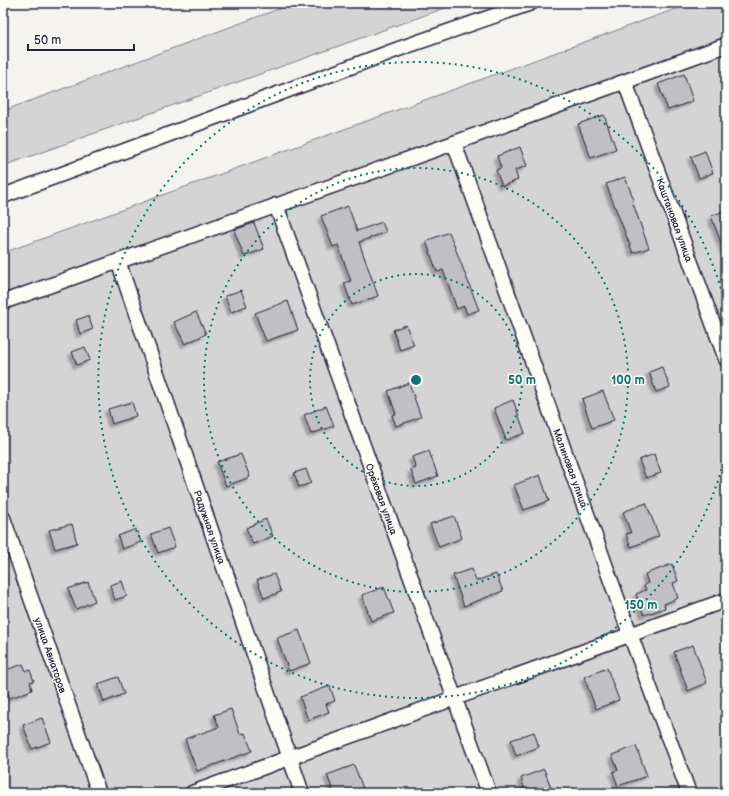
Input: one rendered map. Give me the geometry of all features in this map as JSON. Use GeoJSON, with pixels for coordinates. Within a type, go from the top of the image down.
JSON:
{"type":"FeatureCollection","features":[{"type":"Feature","properties":{"kind":"street"},"geometry":{"type":"LineString","coordinates":[[3,196],[404,47],[531,3]]}},
{"type":"Feature","properties":{"kind":"street"},"geometry":{"type":"LineString","coordinates":[[3,302],[625,82],[726,44]]}},
{"type":"Feature","properties":{"kind":"street","name":"Каштановая улица"},"geometry":{"type":"LineString","coordinates":[[625,82],[726,359]]}},
{"type":"Feature","properties":{"kind":"street","name":"Малиновая улица"},"geometry":{"type":"LineString","coordinates":[[454,143],[630,634],[689,793]]}},
{"type":"Feature","properties":{"kind":"street","name":"Ореховая улица"},"geometry":{"type":"LineString","coordinates":[[276,206],[453,698],[489,793]]}},
{"type":"Feature","properties":{"kind":"street","name":"Радужная улица"},"geometry":{"type":"LineString","coordinates":[[118,261],[302,793]]}},
{"type":"Feature","properties":{"kind":"street","name":"улица Авиаторов"},"geometry":{"type":"LineString","coordinates":[[3,518],[98,793]]}},
{"type":"Feature","properties":{"kind":"street"},"geometry":{"type":"LineString","coordinates":[[192,793],[726,600]]}},
{"type":"Feature","properties":{"kind":"shaded area"},"geometry":{"type":"Polygon","coordinates":[[[295,3],[459,3],[3,166],[3,111],[295,3]]]}},
{"type":"Feature","properties":{"kind":"shaded area"},"geometry":{"type":"Polygon","coordinates":[[[692,3],[726,3],[726,41],[3,301],[3,253],[692,3]]]}},
{"type":"Feature","properties":{"kind":"shaded area"},"geometry":{"type":"Polygon","coordinates":[[[726,49],[726,793],[3,793],[3,309],[726,49]]]}},
{"type":"Feature","properties":{"kind":"building"},"geometry":{"type":"Polygon","coordinates":[[[684,74],[693,101],[668,110],[658,84],[684,74]]]}},
{"type":"Feature","properties":{"kind":"building"},"geometry":{"type":"Polygon","coordinates":[[[604,115],[616,149],[591,158],[578,124],[604,115]]]}},
{"type":"Feature","properties":{"kind":"building"},"geometry":{"type":"Polygon","coordinates":[[[520,147],[527,166],[515,170],[518,180],[502,186],[496,170],[501,168],[497,156],[520,147]]]}},
{"type":"Feature","properties":{"kind":"building"},"geometry":{"type":"Polygon","coordinates":[[[705,151],[713,173],[699,178],[691,157],[705,151]]]}},
{"type":"Feature","properties":{"kind":"building"},"geometry":{"type":"Polygon","coordinates":[[[625,177],[649,248],[633,253],[606,184],[625,177]]]}},
{"type":"Feature","properties":{"kind":"building"},"geometry":{"type":"Polygon","coordinates":[[[348,206],[357,231],[382,222],[386,232],[359,242],[378,296],[352,305],[344,283],[351,281],[338,245],[333,247],[321,216],[348,206]]]}},
{"type":"Feature","properties":{"kind":"building"},"geometry":{"type":"Polygon","coordinates":[[[726,210],[726,253],[725,253],[711,216],[726,210]]]}},
{"type":"Feature","properties":{"kind":"building"},"geometry":{"type":"Polygon","coordinates":[[[254,223],[264,249],[244,256],[234,230],[254,223]]]}},
{"type":"Feature","properties":{"kind":"building"},"geometry":{"type":"Polygon","coordinates":[[[449,232],[479,310],[467,314],[464,306],[457,309],[443,270],[437,272],[426,241],[449,232]]]}},
{"type":"Feature","properties":{"kind":"building"},"geometry":{"type":"Polygon","coordinates":[[[241,290],[247,306],[231,312],[225,296],[241,290]]]}},
{"type":"Feature","properties":{"kind":"building"},"geometry":{"type":"Polygon","coordinates":[[[288,301],[298,330],[266,341],[255,313],[288,301]]]}},
{"type":"Feature","properties":{"kind":"building"},"geometry":{"type":"Polygon","coordinates":[[[196,312],[206,334],[185,344],[174,322],[196,312]]]}},
{"type":"Feature","properties":{"kind":"building"},"geometry":{"type":"Polygon","coordinates":[[[88,316],[93,329],[80,334],[76,320],[88,316]]]}},
{"type":"Feature","properties":{"kind":"building"},"geometry":{"type":"Polygon","coordinates":[[[406,325],[414,345],[400,350],[393,330],[406,325]]]}},
{"type":"Feature","properties":{"kind":"building"},"geometry":{"type":"Polygon","coordinates":[[[85,347],[90,360],[77,365],[72,352],[85,347]]]}},
{"type":"Feature","properties":{"kind":"building"},"geometry":{"type":"Polygon","coordinates":[[[662,367],[670,387],[656,392],[649,372],[662,367]]]}},
{"type":"Feature","properties":{"kind":"building"},"geometry":{"type":"Polygon","coordinates":[[[409,383],[421,417],[396,426],[392,415],[396,414],[388,391],[409,383]]]}},
{"type":"Feature","properties":{"kind":"building"},"geometry":{"type":"Polygon","coordinates":[[[603,391],[614,420],[592,428],[582,399],[603,391]]]}},
{"type":"Feature","properties":{"kind":"building"},"geometry":{"type":"Polygon","coordinates":[[[513,400],[525,433],[506,440],[494,408],[513,400]]]}},
{"type":"Feature","properties":{"kind":"building"},"geometry":{"type":"Polygon","coordinates":[[[132,402],[136,416],[112,424],[108,409],[132,402]]]}},
{"type":"Feature","properties":{"kind":"building"},"geometry":{"type":"Polygon","coordinates":[[[326,406],[334,426],[311,434],[304,415],[326,406]]]}},
{"type":"Feature","properties":{"kind":"building"},"geometry":{"type":"Polygon","coordinates":[[[429,451],[438,476],[416,484],[411,470],[416,468],[412,457],[429,451]]]}},
{"type":"Feature","properties":{"kind":"building"},"geometry":{"type":"Polygon","coordinates":[[[241,454],[250,477],[226,486],[217,462],[241,454]]]}},
{"type":"Feature","properties":{"kind":"building"},"geometry":{"type":"Polygon","coordinates":[[[654,454],[661,473],[646,478],[639,460],[654,454]]]}},
{"type":"Feature","properties":{"kind":"building"},"geometry":{"type":"Polygon","coordinates":[[[306,469],[311,483],[299,487],[294,473],[306,469]]]}},
{"type":"Feature","properties":{"kind":"building"},"geometry":{"type":"Polygon","coordinates":[[[540,475],[549,501],[524,510],[514,485],[540,475]]]}},
{"type":"Feature","properties":{"kind":"building"},"geometry":{"type":"Polygon","coordinates":[[[646,503],[659,536],[631,547],[626,534],[631,533],[623,512],[646,503]]]}},
{"type":"Feature","properties":{"kind":"building"},"geometry":{"type":"Polygon","coordinates":[[[454,516],[462,538],[439,547],[430,524],[454,516]]]}},
{"type":"Feature","properties":{"kind":"building"},"geometry":{"type":"Polygon","coordinates":[[[266,519],[273,536],[253,544],[246,528],[266,519]]]}},
{"type":"Feature","properties":{"kind":"building"},"geometry":{"type":"Polygon","coordinates":[[[72,524],[77,543],[55,549],[49,530],[72,524]]]}},
{"type":"Feature","properties":{"kind":"building"},"geometry":{"type":"Polygon","coordinates":[[[168,528],[175,547],[158,553],[151,534],[168,528]]]}},
{"type":"Feature","properties":{"kind":"building"},"geometry":{"type":"Polygon","coordinates":[[[136,529],[141,542],[122,549],[118,536],[136,529]]]}},
{"type":"Feature","properties":{"kind":"building"},"geometry":{"type":"Polygon","coordinates":[[[672,564],[678,581],[673,583],[678,598],[664,604],[665,608],[644,615],[636,594],[646,590],[644,585],[648,583],[645,574],[672,564]]]}},
{"type":"Feature","properties":{"kind":"building"},"geometry":{"type":"Polygon","coordinates":[[[472,569],[476,581],[496,574],[503,591],[464,606],[453,575],[472,569]]]}},
{"type":"Feature","properties":{"kind":"building"},"geometry":{"type":"Polygon","coordinates":[[[274,574],[281,592],[264,598],[257,580],[274,574]]]}},
{"type":"Feature","properties":{"kind":"building"},"geometry":{"type":"Polygon","coordinates":[[[122,581],[127,596],[115,600],[110,585],[122,581]]]}},
{"type":"Feature","properties":{"kind":"building"},"geometry":{"type":"Polygon","coordinates":[[[88,582],[95,601],[76,609],[68,589],[88,582]]]}},
{"type":"Feature","properties":{"kind":"building"},"geometry":{"type":"Polygon","coordinates":[[[384,587],[394,613],[371,621],[362,595],[384,587]]]}},
{"type":"Feature","properties":{"kind":"building"},"geometry":{"type":"Polygon","coordinates":[[[299,630],[311,663],[289,671],[277,638],[299,630]]]}},
{"type":"Feature","properties":{"kind":"building"},"geometry":{"type":"Polygon","coordinates":[[[693,645],[707,683],[688,691],[674,652],[693,645]]]}},
{"type":"Feature","properties":{"kind":"building"},"geometry":{"type":"Polygon","coordinates":[[[23,664],[26,671],[30,670],[34,681],[30,682],[32,690],[10,698],[3,681],[3,671],[23,664]]]}},
{"type":"Feature","properties":{"kind":"building"},"geometry":{"type":"Polygon","coordinates":[[[607,668],[619,700],[596,709],[584,677],[607,668]]]}},
{"type":"Feature","properties":{"kind":"building"},"geometry":{"type":"Polygon","coordinates":[[[118,677],[124,694],[104,702],[98,684],[118,677]]]}},
{"type":"Feature","properties":{"kind":"building"},"geometry":{"type":"Polygon","coordinates":[[[330,686],[335,701],[326,704],[329,712],[308,720],[300,697],[330,686]]]}},
{"type":"Feature","properties":{"kind":"building"},"geometry":{"type":"Polygon","coordinates":[[[231,709],[240,734],[245,733],[252,751],[197,771],[185,739],[219,727],[214,715],[231,709]]]}},
{"type":"Feature","properties":{"kind":"building"},"geometry":{"type":"Polygon","coordinates":[[[42,718],[51,742],[32,749],[23,725],[42,718]]]}},
{"type":"Feature","properties":{"kind":"building"},"geometry":{"type":"Polygon","coordinates":[[[534,732],[539,747],[516,756],[511,740],[534,732]]]}},
{"type":"Feature","properties":{"kind":"building"},"geometry":{"type":"Polygon","coordinates":[[[636,746],[647,776],[618,786],[613,772],[618,770],[612,755],[636,746]]]}},
{"type":"Feature","properties":{"kind":"building"},"geometry":{"type":"Polygon","coordinates":[[[354,765],[363,788],[350,793],[334,793],[327,775],[354,765]]]}},
{"type":"Feature","properties":{"kind":"building"},"geometry":{"type":"Polygon","coordinates":[[[544,769],[553,793],[526,793],[521,778],[544,769]]]}}]}
